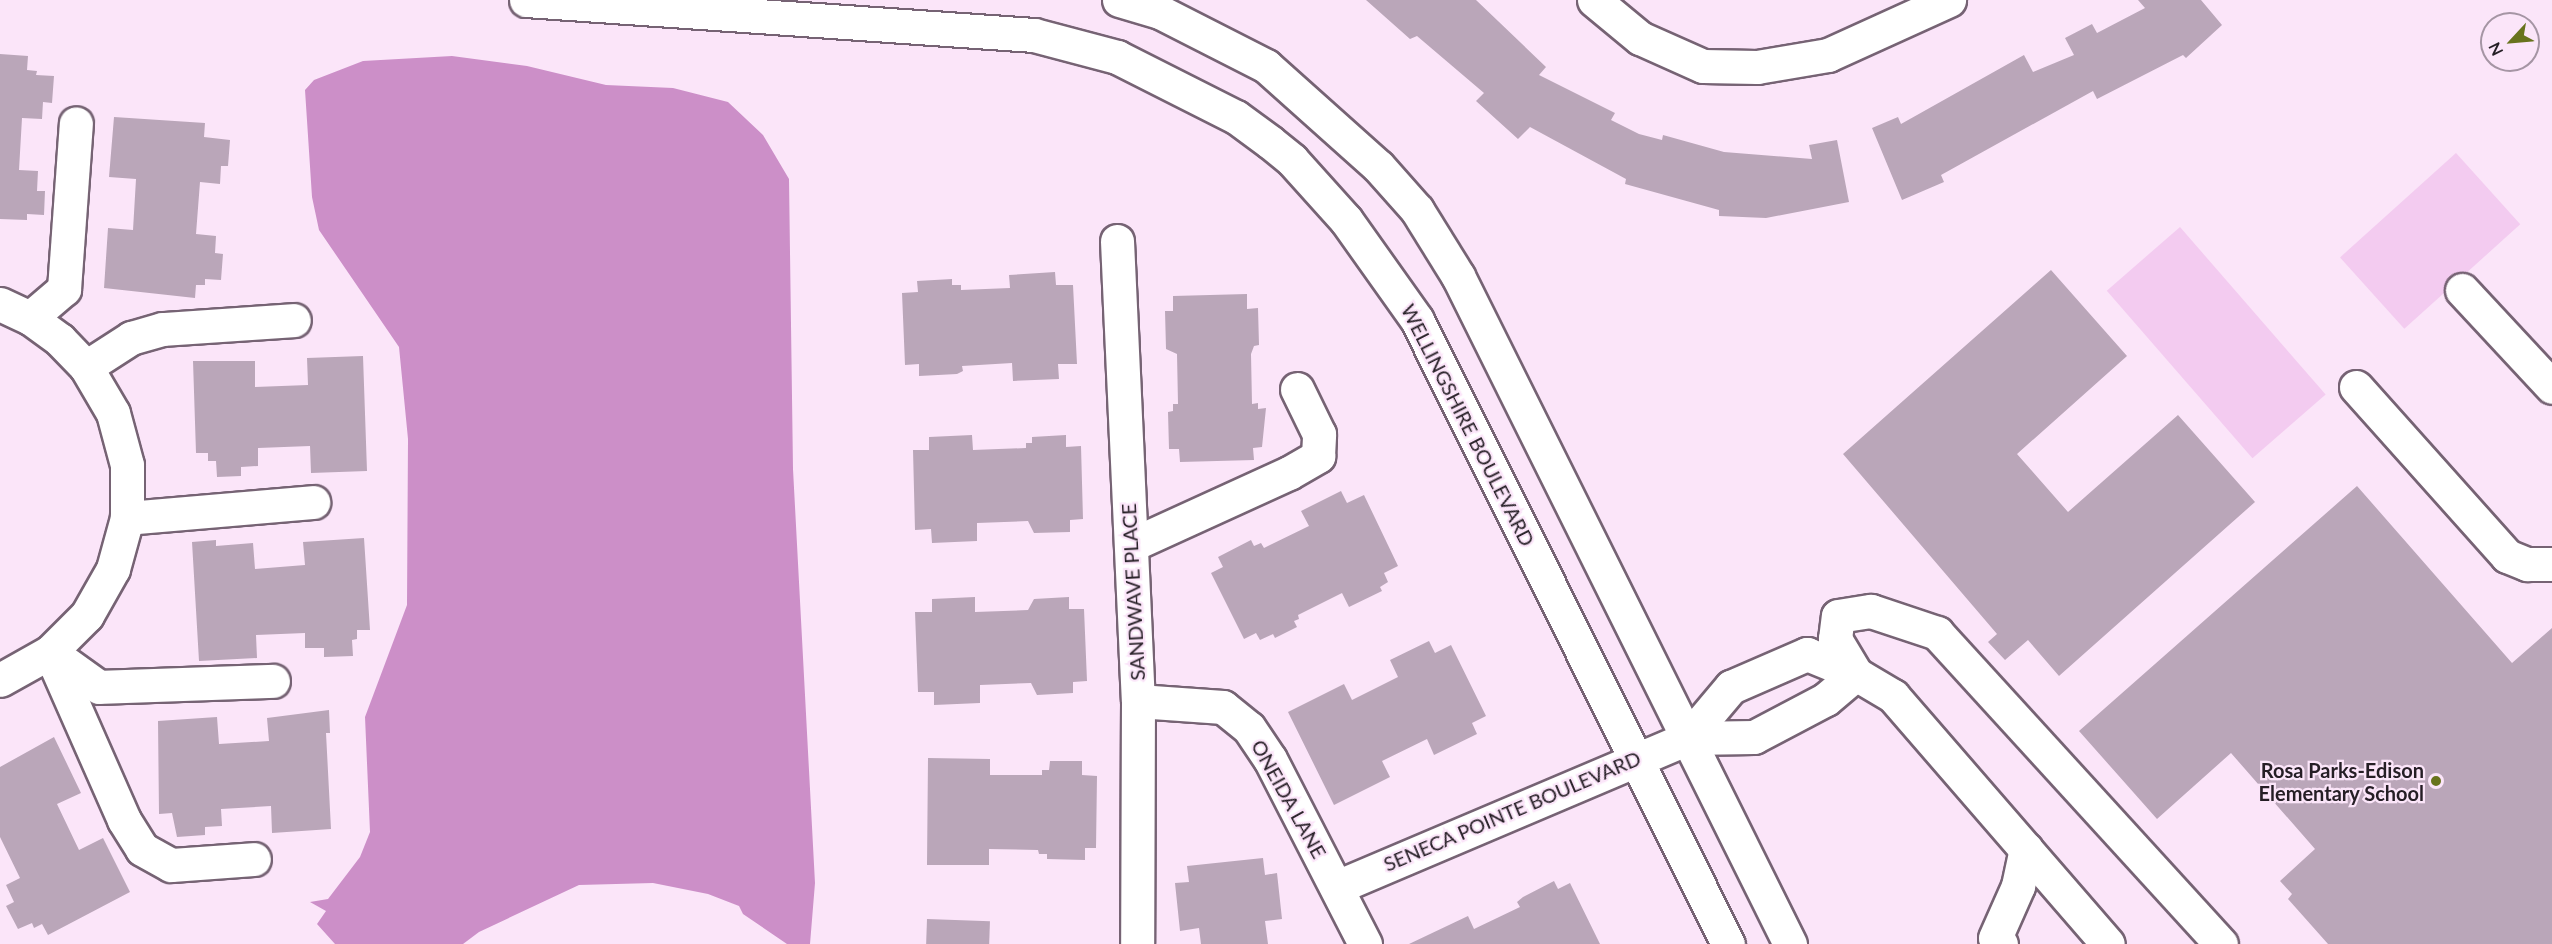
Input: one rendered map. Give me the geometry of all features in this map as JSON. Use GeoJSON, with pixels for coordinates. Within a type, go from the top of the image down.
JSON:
{"type":"FeatureCollection","features":[{"type":"Feature","properties":{"kind":"street","name":"WELLINGSHIRE BOULEVARD"},"geometry":{"type":"LineString","coordinates":[[526,0],[1034,35],[1117,57],[1236,117],[1292,160],[1316,185],[1382,266],[1417,320],[1728,944]]}},
{"type":"Feature","properties":{"kind":"street"},"geometry":{"type":"LineString","coordinates":[[1119,0],[1160,12],[1266,66],[1378,166],[1417,210],[1458,276],[1790,944]]}},
{"type":"Feature","properties":{"kind":"street"},"geometry":{"type":"LineString","coordinates":[[1594,0],[1640,38],[1703,66],[1758,67],[1828,54],[1948,0]]}},
{"type":"Feature","properties":{"kind":"street"},"geometry":{"type":"LineString","coordinates":[[30,318],[64,289],[76,123]]}},
{"type":"Feature","properties":{"kind":"street","name":"SANDWAVE PLACE"},"geometry":{"type":"LineString","coordinates":[[1117,241],[1138,701],[1137,944]]}},
{"type":"Feature","properties":{"kind":"street"},"geometry":{"type":"LineString","coordinates":[[2462,290],[2552,387]]}},
{"type":"Feature","properties":{"kind":"street"},"geometry":{"type":"LineString","coordinates":[[0,304],[30,318],[60,340],[86,367],[113,413],[127,465],[127,518],[113,569],[93,606],[50,652],[0,680]]}},
{"type":"Feature","properties":{"kind":"street"},"geometry":{"type":"LineString","coordinates":[[86,367],[131,338],[163,329],[294,320]]}},
{"type":"Feature","properties":{"kind":"street"},"geometry":{"type":"LineString","coordinates":[[2356,387],[2507,556],[2527,564],[2552,564]]}},
{"type":"Feature","properties":{"kind":"street"},"geometry":{"type":"LineString","coordinates":[[1131,545],[1289,473],[1318,456],[1319,434],[1297,389]]}},
{"type":"Feature","properties":{"kind":"street"},"geometry":{"type":"LineString","coordinates":[[127,518],[313,502]]}},
{"type":"Feature","properties":{"kind":"street"},"geometry":{"type":"LineString","coordinates":[[1856,674],[1835,639],[1838,616],[1871,611],[1937,633],[2221,944]]}},
{"type":"Feature","properties":{"kind":"street"},"geometry":{"type":"LineString","coordinates":[[50,652],[99,687],[273,681]]}},
{"type":"Feature","properties":{"kind":"street"},"geometry":{"type":"LineString","coordinates":[[50,652],[124,820],[142,849],[171,864],[254,859]]}},
{"type":"Feature","properties":{"kind":"street"},"geometry":{"type":"LineString","coordinates":[[1688,738],[1731,687],[1807,654],[1856,674],[1893,696],[2108,944]]}},
{"type":"Feature","properties":{"kind":"street"},"geometry":{"type":"LineString","coordinates":[[1688,738],[1754,736],[1826,699],[1856,674]]}},
{"type":"Feature","properties":{"kind":"street","name":"ONEIDA LANE"},"geometry":{"type":"LineString","coordinates":[[1138,701],[1223,707],[1249,729],[1270,759],[1365,944]]}},
{"type":"Feature","properties":{"kind":"street","name":"SENECA POINTE BOULEVARD"},"geometry":{"type":"LineString","coordinates":[[1337,887],[1636,758],[1688,738]]}},
{"type":"Feature","properties":{"kind":"street"},"geometry":{"type":"LineString","coordinates":[[2001,944],[1995,938],[2018,886],[2026,849]]}},
{"type":"Feature","properties":{"kind":"shaded area"},"geometry":{"type":"Polygon","coordinates":[[[452,56],[527,66],[606,85],[673,88],[728,102],[763,135],[789,179],[793,469],[815,883],[810,944],[787,944],[743,914],[739,906],[708,894],[653,883],[579,885],[479,932],[463,944],[335,944],[317,924],[326,911],[310,902],[328,899],[360,857],[370,832],[365,717],[407,605],[408,439],[399,347],[319,230],[312,197],[305,90],[314,80],[363,61],[452,56]]]}},
{"type":"Feature","properties":{"kind":"shaded area"},"geometry":{"type":"Polygon","coordinates":[[[2456,153],[2520,224],[2404,329],[2340,257],[2456,153]]]}},
{"type":"Feature","properties":{"kind":"shaded area"},"geometry":{"type":"Polygon","coordinates":[[[2180,227],[2326,395],[2252,458],[2107,291],[2180,227]]]}},
{"type":"Feature","properties":{"kind":"building"},"geometry":{"type":"Polygon","coordinates":[[[1366,0],[1476,0],[1546,67],[1539,75],[1615,113],[1611,120],[1639,134],[1662,140],[1663,135],[1724,152],[1812,159],[1809,145],[1837,140],[1849,202],[1766,218],[1719,216],[1719,210],[1625,184],[1626,179],[1530,127],[1518,139],[1476,101],[1484,93],[1417,36],[1410,39],[1366,0]]]}},
{"type":"Feature","properties":{"kind":"building"},"geometry":{"type":"Polygon","coordinates":[[[2138,0],[2201,0],[2222,25],[2186,58],[2183,55],[2097,99],[2093,91],[1941,175],[1944,182],[1902,200],[1872,128],[1898,117],[1901,124],[2024,55],[2033,72],[2074,55],[2065,38],[2092,24],[2097,33],[2145,8],[2138,0]]]}},
{"type":"Feature","properties":{"kind":"building"},"geometry":{"type":"Polygon","coordinates":[[[0,54],[28,56],[27,70],[37,71],[36,75],[54,76],[52,103],[43,102],[42,119],[22,118],[19,170],[38,171],[37,191],[45,191],[44,215],[27,214],[27,220],[0,219],[0,54]]]}},
{"type":"Feature","properties":{"kind":"building"},"geometry":{"type":"Polygon","coordinates":[[[114,117],[205,123],[204,137],[230,140],[228,166],[221,166],[220,184],[200,182],[196,234],[216,236],[215,253],[223,254],[221,280],[205,279],[205,285],[196,285],[195,298],[104,288],[108,228],[133,230],[136,179],[109,177],[114,117]]]}},
{"type":"Feature","properties":{"kind":"building"},"geometry":{"type":"Polygon","coordinates":[[[2051,270],[2127,356],[2017,454],[2068,512],[2178,415],[2255,502],[2059,676],[2028,640],[2005,660],[1988,642],[1997,634],[1843,454],[2051,270]]]}},
{"type":"Feature","properties":{"kind":"building"},"geometry":{"type":"Polygon","coordinates":[[[1055,272],[1056,285],[1073,285],[1077,364],[1058,364],[1059,379],[1013,381],[1012,363],[962,366],[963,371],[957,374],[919,376],[919,364],[905,365],[902,293],[918,292],[917,281],[952,279],[952,285],[961,285],[961,290],[1010,288],[1009,275],[1055,272]]]}},
{"type":"Feature","properties":{"kind":"building"},"geometry":{"type":"Polygon","coordinates":[[[1247,294],[1247,309],[1258,308],[1259,345],[1254,346],[1251,354],[1252,404],[1258,403],[1258,409],[1266,408],[1262,447],[1253,448],[1254,460],[1180,462],[1179,449],[1169,449],[1168,412],[1173,411],[1173,404],[1178,404],[1177,354],[1166,349],[1165,311],[1173,311],[1173,296],[1247,294]]]}},
{"type":"Feature","properties":{"kind":"building"},"geometry":{"type":"Polygon","coordinates":[[[363,356],[367,471],[311,473],[310,446],[258,448],[258,466],[241,467],[241,476],[217,477],[216,461],[208,461],[208,453],[196,453],[193,361],[255,361],[255,387],[308,385],[307,358],[363,356]]]}},
{"type":"Feature","properties":{"kind":"building"},"geometry":{"type":"Polygon","coordinates":[[[972,435],[973,450],[1026,448],[1026,443],[1032,443],[1032,437],[1066,435],[1066,447],[1081,446],[1083,519],[1070,520],[1070,532],[1034,533],[1028,521],[977,523],[977,541],[932,543],[931,529],[915,530],[913,450],[929,450],[929,437],[972,435]]]}},
{"type":"Feature","properties":{"kind":"building"},"geometry":{"type":"Polygon","coordinates":[[[2357,486],[2512,663],[2552,628],[2552,944],[2328,944],[2288,899],[2292,894],[2280,881],[2315,849],[2231,753],[2157,819],[2079,731],[2357,486]]]}},
{"type":"Feature","properties":{"kind":"building"},"geometry":{"type":"Polygon","coordinates":[[[1341,491],[1347,503],[1364,495],[1398,566],[1384,573],[1388,582],[1380,587],[1382,591],[1349,607],[1342,593],[1298,615],[1299,619],[1294,621],[1297,627],[1275,638],[1273,634],[1260,640],[1256,633],[1244,639],[1211,573],[1223,567],[1218,557],[1251,540],[1254,546],[1261,543],[1264,548],[1309,526],[1301,511],[1341,491]]]}},
{"type":"Feature","properties":{"kind":"building"},"geometry":{"type":"Polygon","coordinates":[[[364,538],[370,630],[357,630],[357,639],[352,640],[353,656],[324,657],[324,648],[305,648],[305,633],[256,635],[257,658],[199,661],[192,542],[216,540],[216,546],[253,543],[255,569],[305,565],[303,542],[364,538]]]}},
{"type":"Feature","properties":{"kind":"building"},"geometry":{"type":"Polygon","coordinates":[[[975,597],[975,612],[1028,610],[1034,599],[1069,597],[1069,609],[1084,609],[1087,681],[1073,682],[1073,693],[1037,695],[1031,683],[980,685],[980,703],[934,705],[934,692],[918,692],[915,612],[932,612],[932,599],[975,597]]]}},
{"type":"Feature","properties":{"kind":"building"},"geometry":{"type":"Polygon","coordinates":[[[1429,641],[1435,653],[1451,645],[1486,716],[1472,723],[1477,734],[1434,755],[1427,739],[1382,761],[1390,777],[1334,805],[1288,712],[1344,684],[1352,700],[1398,677],[1390,660],[1429,641]]]}},
{"type":"Feature","properties":{"kind":"building"},"geometry":{"type":"Polygon","coordinates":[[[329,710],[330,733],[326,733],[331,829],[272,833],[271,806],[221,809],[222,826],[205,827],[205,835],[177,837],[172,813],[159,814],[158,721],[217,717],[219,744],[269,741],[267,718],[329,710]]]}},
{"type":"Feature","properties":{"kind":"building"},"geometry":{"type":"Polygon","coordinates":[[[54,737],[81,793],[57,804],[79,850],[103,838],[130,892],[48,935],[42,924],[34,928],[32,923],[18,929],[6,906],[14,902],[6,885],[20,878],[0,837],[0,767],[54,737]]]}},
{"type":"Feature","properties":{"kind":"building"},"geometry":{"type":"Polygon","coordinates":[[[928,758],[990,759],[990,775],[1042,775],[1042,770],[1049,770],[1050,761],[1082,761],[1082,775],[1097,776],[1096,848],[1085,848],[1085,860],[1047,859],[1047,854],[1039,854],[1038,850],[989,849],[989,865],[927,865],[928,758]]]}},
{"type":"Feature","properties":{"kind":"building"},"geometry":{"type":"Polygon","coordinates":[[[1263,858],[1265,875],[1277,873],[1282,919],[1265,921],[1268,944],[1201,944],[1199,928],[1180,931],[1175,883],[1189,882],[1187,866],[1263,858]]]}},
{"type":"Feature","properties":{"kind":"building"},"geometry":{"type":"Polygon","coordinates":[[[1554,881],[1558,889],[1570,883],[1600,944],[1409,944],[1468,916],[1474,929],[1520,907],[1517,902],[1523,897],[1554,881]]]}},
{"type":"Feature","properties":{"kind":"building"},"geometry":{"type":"Polygon","coordinates":[[[927,919],[990,921],[989,944],[926,944],[927,919]]]}},
{"type":"Feature","properties":{"kind":"place","name":"Rosa Parks-Edison Elementary School"},"geometry":{"type":"Point","coordinates":[2436,781]}}]}
